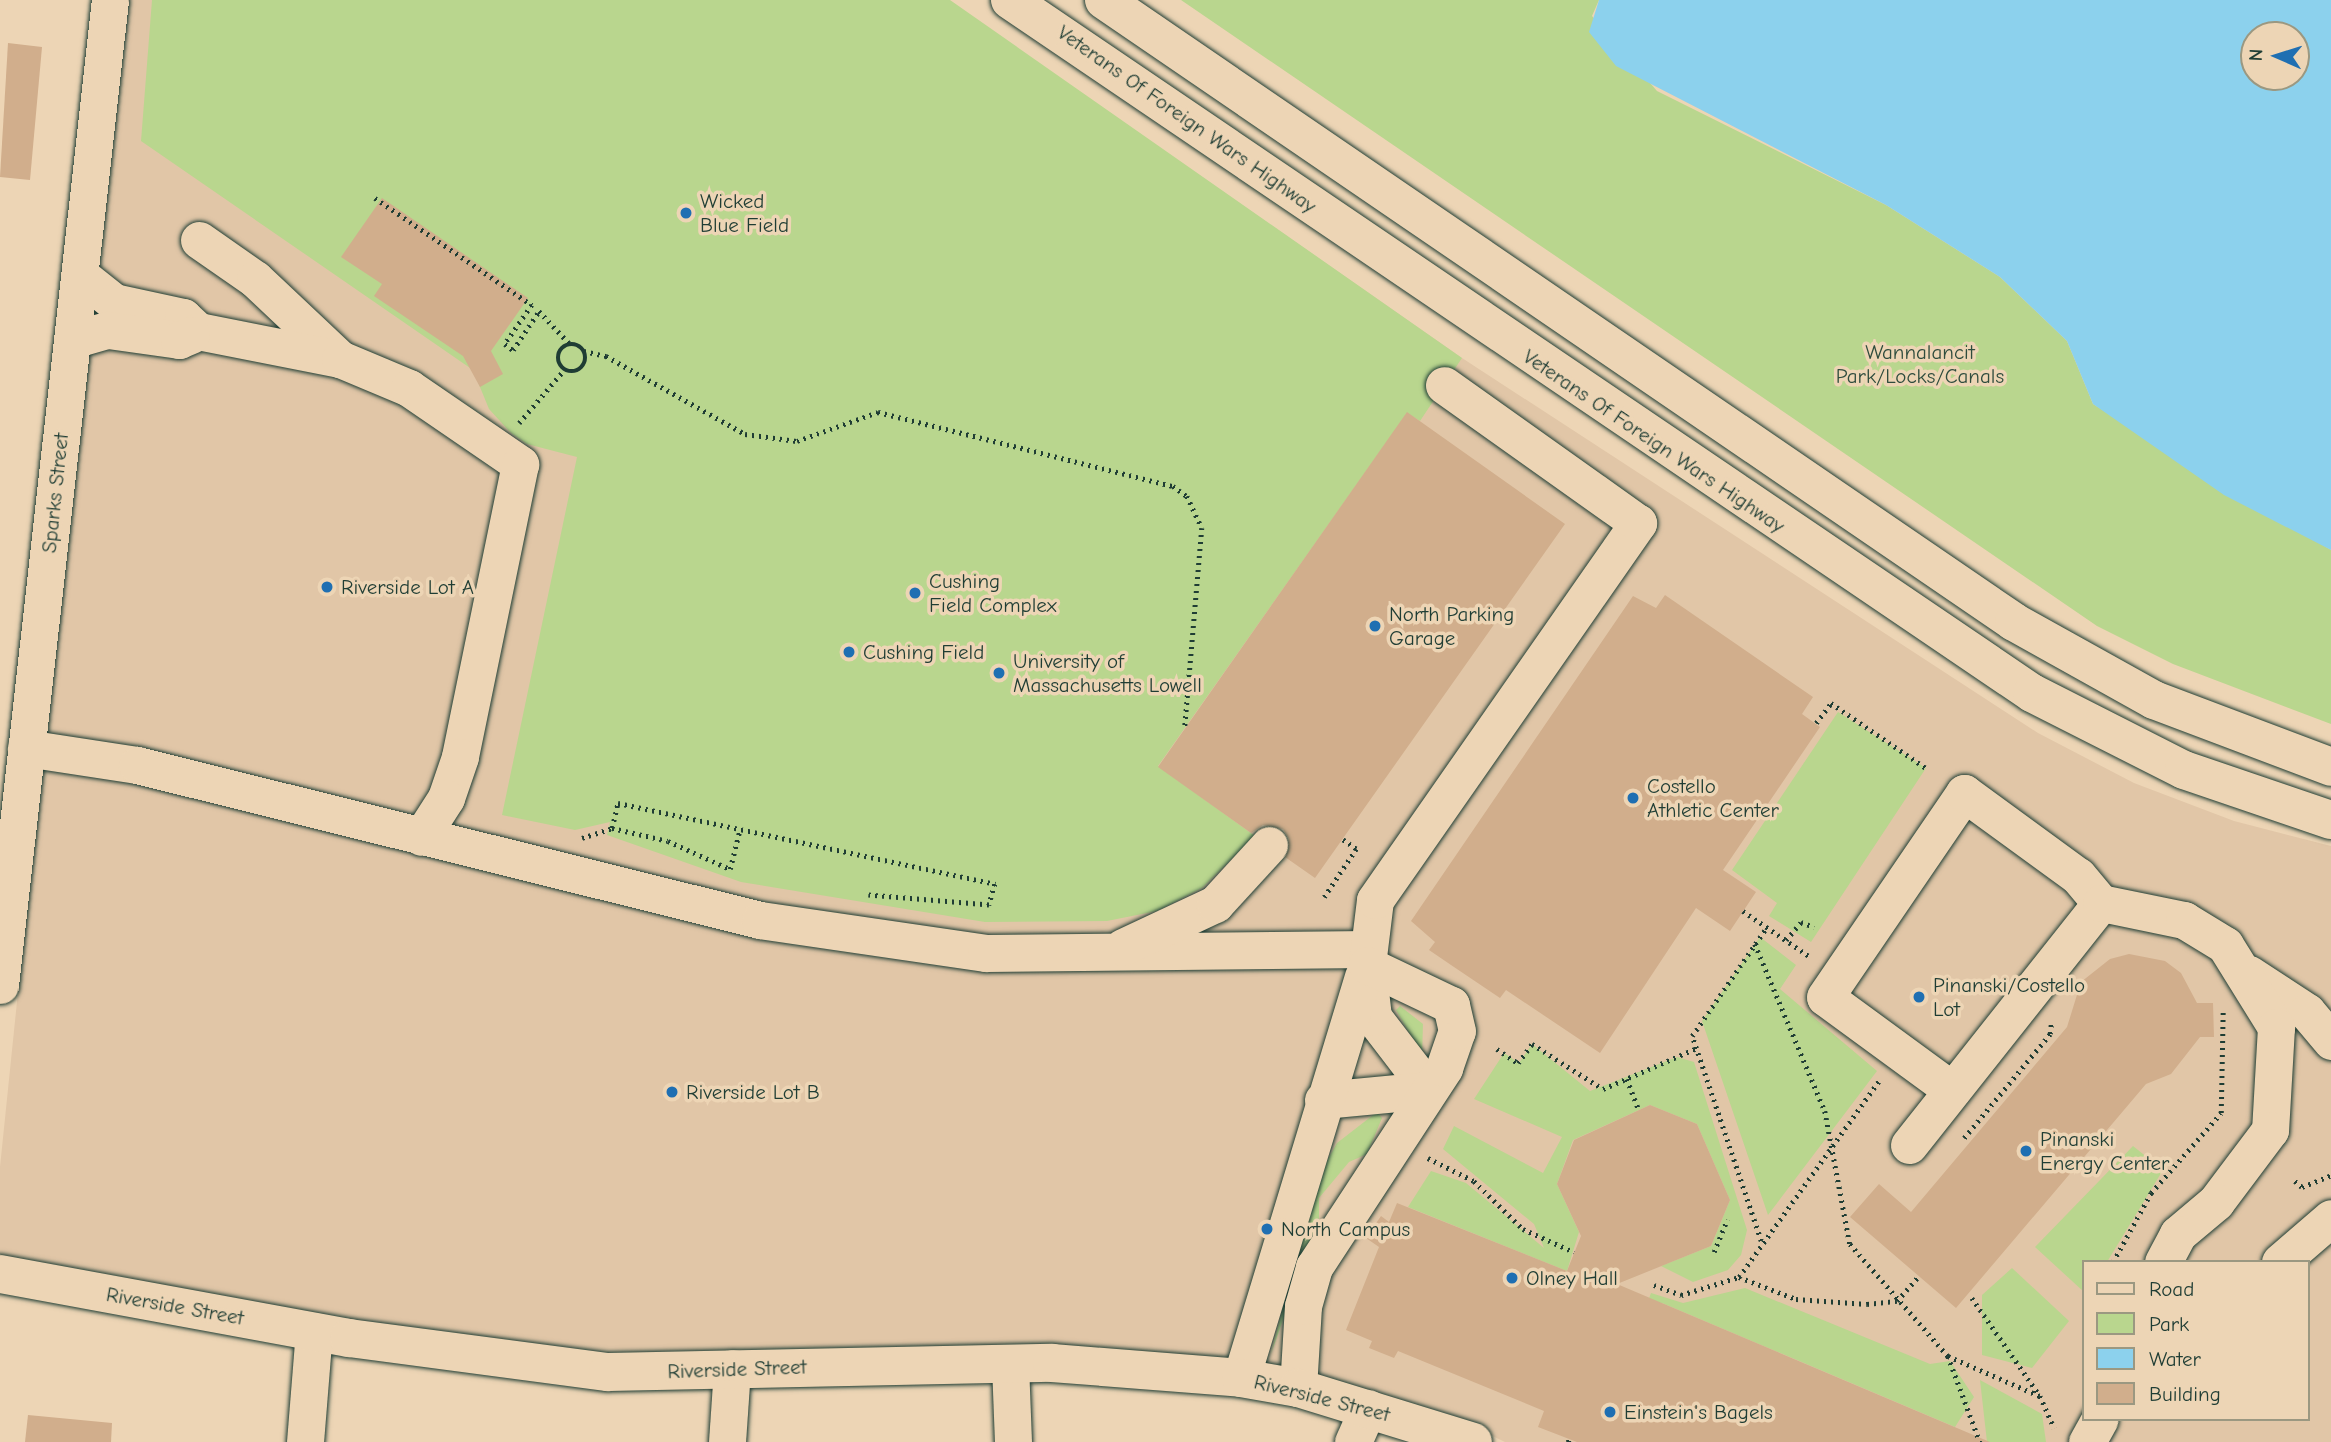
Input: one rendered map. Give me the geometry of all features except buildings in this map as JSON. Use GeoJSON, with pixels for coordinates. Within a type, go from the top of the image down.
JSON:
{"type":"FeatureCollection","features":[{"type":"Feature","properties":{"kind":"main road","name":"Veterans Of Foreign Wars Highway"},"geometry":{"type":"LineString","coordinates":[[1010,0],[2032,693],[2184,770],[2331,820]]}},
{"type":"Feature","properties":{"kind":"main road"},"geometry":{"type":"LineString","coordinates":[[1104,0],[2025,628],[2154,700],[2331,767]]}},
{"type":"Feature","properties":{"kind":"main road","name":"Riverside Street"},"geometry":{"type":"LineString","coordinates":[[0,1275],[314,1331],[608,1372],[1010,1364],[1241,1378],[1298,1388],[1473,1442]]}},
{"type":"Feature","properties":{"kind":"street","name":"Sparks Street"},"geometry":{"type":"LineString","coordinates":[[0,985],[110,0]]}},
{"type":"Feature","properties":{"kind":"street"},"geometry":{"type":"LineString","coordinates":[[199,240],[255,279],[340,359]]}},
{"type":"Feature","properties":{"kind":"street"},"geometry":{"type":"LineString","coordinates":[[80,275],[114,302],[183,317],[198,331],[340,359],[409,388],[509,456],[460,757],[446,798],[421,836]]}},
{"type":"Feature","properties":{"kind":"street"},"geometry":{"type":"LineString","coordinates":[[72,340],[108,330],[179,340],[198,331]]}},
{"type":"Feature","properties":{"kind":"street"},"geometry":{"type":"LineString","coordinates":[[1241,1378],[1322,1100],[1367,957],[1375,900],[1638,523],[1444,385]]}},
{"type":"Feature","properties":{"kind":"street"},"geometry":{"type":"LineString","coordinates":[[26,748],[137,765],[760,920],[986,953],[1116,950],[1367,957],[1451,1004],[1457,1031],[1429,1090],[1314,1268],[1303,1307],[1298,1388]]}},
{"type":"Feature","properties":{"kind":"street"},"geometry":{"type":"LineString","coordinates":[[1952,1090],[1825,997],[1964,793],[2078,876],[2101,903],[2184,920],[2225,945],[2276,1027],[2270,1130],[2216,1202],[2178,1234],[2165,1260]]}},
{"type":"Feature","properties":{"kind":"street"},"geometry":{"type":"LineString","coordinates":[[1116,950],[1215,904],[1276,850],[1227,920],[1184,952]]}},
{"type":"Feature","properties":{"kind":"street"},"geometry":{"type":"LineString","coordinates":[[1909,1144],[2101,903]]}},
{"type":"Feature","properties":{"kind":"street"},"geometry":{"type":"LineString","coordinates":[[1367,957],[1373,1017],[1429,1090]]}},
{"type":"Feature","properties":{"kind":"street"},"geometry":{"type":"LineString","coordinates":[[2239,967],[2307,1012],[2331,1041]]}},
{"type":"Feature","properties":{"kind":"street"},"geometry":{"type":"LineString","coordinates":[[1322,1100],[1429,1090]]}},
{"type":"Feature","properties":{"kind":"street"},"geometry":{"type":"LineString","coordinates":[[2282,1260],[2331,1218]]}},
{"type":"Feature","properties":{"kind":"street"},"geometry":{"type":"LineString","coordinates":[[305,1442],[314,1331]]}},
{"type":"Feature","properties":{"kind":"street"},"geometry":{"type":"LineString","coordinates":[[1010,1364],[1013,1442]]}},
{"type":"Feature","properties":{"kind":"street"},"geometry":{"type":"LineString","coordinates":[[727,1442],[732,1368]]}},
{"type":"Feature","properties":{"kind":"street"},"geometry":{"type":"LineString","coordinates":[[1353,1442],[1368,1408]]}},
{"type":"Feature","properties":{"kind":"street"},"geometry":{"type":"LineString","coordinates":[[2073,1440],[2097,1421]]}},
{"type":"Feature","properties":{"kind":"path"},"geometry":{"type":"LineString","coordinates":[[375,198],[532,305],[505,344],[513,350],[539,311],[570,344],[584,351],[606,356],[746,435],[797,441],[878,412],[1173,486],[1187,496],[1202,528],[1185,728]]}},
{"type":"Feature","properties":{"kind":"path"},"geometry":{"type":"LineString","coordinates":[[564,370],[558,354],[570,344]]}},
{"type":"Feature","properties":{"kind":"path"},"geometry":{"type":"LineString","coordinates":[[564,370],[579,370],[584,351]]}},
{"type":"Feature","properties":{"kind":"path"},"geometry":{"type":"LineString","coordinates":[[509,456],[564,370]]}},
{"type":"Feature","properties":{"kind":"path"},"geometry":{"type":"LineString","coordinates":[[1816,723],[1831,703],[1926,768]]}},
{"type":"Feature","properties":{"kind":"path"},"geometry":{"type":"LineString","coordinates":[[612,828],[618,803],[995,884],[989,905],[868,895]]}},
{"type":"Feature","properties":{"kind":"path"},"geometry":{"type":"LineString","coordinates":[[570,842],[612,828],[668,841],[730,869],[740,829]]}},
{"type":"Feature","properties":{"kind":"path"},"geometry":{"type":"LineString","coordinates":[[1324,897],[1356,849],[1343,840]]}},
{"type":"Feature","properties":{"kind":"path"},"geometry":{"type":"LineString","coordinates":[[1743,911],[1839,977]]}},
{"type":"Feature","properties":{"kind":"path"},"geometry":{"type":"LineString","coordinates":[[1786,940],[1801,922],[1814,927]]}},
{"type":"Feature","properties":{"kind":"path"},"geometry":{"type":"LineString","coordinates":[[1761,1241],[1692,1035],[1766,927]]}},
{"type":"Feature","properties":{"kind":"path"},"geometry":{"type":"LineString","coordinates":[[1755,944],[1833,1146],[1850,1244],[1897,1301],[1948,1356],[1980,1442]]}},
{"type":"Feature","properties":{"kind":"path"},"geometry":{"type":"LineString","coordinates":[[2114,1260],[2151,1193],[2221,1113],[2223,1002]]}},
{"type":"Feature","properties":{"kind":"path"},"geometry":{"type":"LineString","coordinates":[[1963,1139],[2050,1034],[2052,1014]]}},
{"type":"Feature","properties":{"kind":"path"},"geometry":{"type":"LineString","coordinates":[[1497,1049],[1518,1063],[1532,1044],[1603,1089],[1697,1048]]}},
{"type":"Feature","properties":{"kind":"path"},"geometry":{"type":"LineString","coordinates":[[1739,1277],[1761,1241],[1901,1054]]}},
{"type":"Feature","properties":{"kind":"path"},"geometry":{"type":"LineString","coordinates":[[1627,1079],[1639,1110]]}},
{"type":"Feature","properties":{"kind":"path"},"geometry":{"type":"LineString","coordinates":[[1421,1154],[1474,1181],[1523,1229],[1574,1252]]}},
{"type":"Feature","properties":{"kind":"path"},"geometry":{"type":"LineString","coordinates":[[2295,1181],[2302,1187],[2331,1175]]}},
{"type":"Feature","properties":{"kind":"path"},"geometry":{"type":"LineString","coordinates":[[1714,1252],[1727,1219]]}},
{"type":"Feature","properties":{"kind":"path"},"geometry":{"type":"LineString","coordinates":[[1654,1285],[1681,1296],[1739,1277],[1805,1300],[1897,1301],[1919,1276]]}},
{"type":"Feature","properties":{"kind":"path"},"geometry":{"type":"LineString","coordinates":[[1972,1298],[2073,1440]]}},
{"type":"Feature","properties":{"kind":"path"},"geometry":{"type":"LineString","coordinates":[[1948,1356],[2040,1396]]}},
{"type":"Feature","properties":{"kind":"shaded area","name":"University of Massachusetts Lowell"},"geometry":{"type":"Polygon","coordinates":[[[120,0],[948,0],[1462,358],[2038,733],[2134,783],[2234,821],[2331,846],[2331,1442],[1505,1442],[1476,1428],[1314,1383],[555,1358],[0,1259],[0,1167],[120,0]]]}},
{"type":"Feature","properties":{"kind":"green space","name":"Cushing Field Complex"},"geometry":{"type":"Polygon","coordinates":[[[152,0],[950,0],[1462,358],[1420,421],[1407,413],[1158,766],[1255,836],[1202,888],[1157,911],[1107,921],[985,922],[741,882],[607,835],[610,822],[575,830],[502,815],[577,457],[527,444],[511,433],[489,409],[473,370],[141,141],[152,0]]]}},
{"type":"Feature","properties":{"kind":"green space","name":"Wannalancit Park/Locks/Canals"},"geometry":{"type":"Polygon","coordinates":[[[1181,0],[1599,0],[1592,16],[1657,91],[1886,205],[2000,277],[2067,341],[2093,404],[2331,550],[2331,724],[2173,664],[2097,626],[1181,0]]]}},
{"type":"Feature","properties":{"kind":"green space"},"geometry":{"type":"Polygon","coordinates":[[[1838,712],[1926,768],[1811,942],[1769,916],[1777,903],[1732,870],[1838,712]]]}},
{"type":"Feature","properties":{"kind":"green space"},"geometry":{"type":"Polygon","coordinates":[[[1760,937],[1796,965],[1780,989],[1877,1071],[1768,1215],[1702,1021],[1760,937]]]}},
{"type":"Feature","properties":{"kind":"green space"},"geometry":{"type":"Polygon","coordinates":[[[1400,1006],[1423,1024],[1422,1055],[1396,1010],[1400,1006]]]}},
{"type":"Feature","properties":{"kind":"green space"},"geometry":{"type":"Polygon","coordinates":[[[1532,1044],[1590,1091],[1677,1057],[1694,1062],[1747,1230],[1741,1255],[1728,1270],[1693,1282],[1661,1266],[1711,1246],[1730,1200],[1697,1124],[1650,1105],[1573,1140],[1557,1184],[1579,1232],[1567,1271],[1408,1207],[1431,1171],[1466,1183],[1544,1248],[1534,1224],[1443,1149],[1454,1126],[1543,1173],[1562,1137],[1474,1099],[1504,1053],[1519,1063],[1532,1044]]]}},
{"type":"Feature","properties":{"kind":"green space"},"geometry":{"type":"Polygon","coordinates":[[[1377,1112],[1382,1118],[1367,1154],[1349,1162],[1319,1198],[1319,1218],[1271,1354],[1316,1180],[1337,1143],[1377,1112]]]}},
{"type":"Feature","properties":{"kind":"green space"},"geometry":{"type":"Polygon","coordinates":[[[2133,1146],[2163,1170],[2108,1260],[2082,1260],[2082,1290],[2035,1247],[2133,1146]]]}},
{"type":"Feature","properties":{"kind":"green space"},"geometry":{"type":"Polygon","coordinates":[[[2012,1268],[2069,1321],[2032,1368],[1982,1355],[1982,1295],[2012,1268]]]}},
{"type":"Feature","properties":{"kind":"green space"},"geometry":{"type":"Polygon","coordinates":[[[1745,1288],[1930,1364],[1950,1361],[1974,1397],[1955,1427],[1662,1303],[1647,1304],[1651,1293],[1683,1303],[1745,1288]]]}},
{"type":"Feature","properties":{"kind":"green space"},"geometry":{"type":"Polygon","coordinates":[[[1980,1380],[2042,1414],[2046,1442],[1987,1442],[1980,1380]]]}},
{"type":"Feature","properties":{"kind":"water"},"geometry":{"type":"Polygon","coordinates":[[[1599,0],[2331,0],[2331,550],[2224,495],[2093,404],[2067,341],[2000,277],[1886,205],[1616,66],[1589,32],[1599,0]]]}},
{"type":"Feature","properties":{"kind":"place","name":"Wicked Blue Field"},"geometry":{"type":"Point","coordinates":[686,213]}},
{"type":"Feature","properties":{"kind":"place","name":"Riverside Lot A"},"geometry":{"type":"Point","coordinates":[327,587]}},
{"type":"Feature","properties":{"kind":"place","name":"Cushing Field Complex"},"geometry":{"type":"Point","coordinates":[915,593]}},
{"type":"Feature","properties":{"kind":"place","name":"North Parking Garage"},"geometry":{"type":"Point","coordinates":[1375,626]}},
{"type":"Feature","properties":{"kind":"place","name":"Cushing Field"},"geometry":{"type":"Point","coordinates":[849,652]}},
{"type":"Feature","properties":{"kind":"place","name":"University of Massachusetts Lowell"},"geometry":{"type":"Point","coordinates":[999,673]}},
{"type":"Feature","properties":{"kind":"place","name":"Costello Athletic Center"},"geometry":{"type":"Point","coordinates":[1633,798]}},
{"type":"Feature","properties":{"kind":"place","name":"Pinanski/Costello Lot"},"geometry":{"type":"Point","coordinates":[1919,997]}},
{"type":"Feature","properties":{"kind":"place","name":"Riverside Lot B"},"geometry":{"type":"Point","coordinates":[672,1092]}},
{"type":"Feature","properties":{"kind":"place","name":"Pinanski Energy Center"},"geometry":{"type":"Point","coordinates":[2026,1151]}},
{"type":"Feature","properties":{"kind":"place","name":"North Campus"},"geometry":{"type":"Point","coordinates":[1267,1229]}},
{"type":"Feature","properties":{"kind":"place","name":"Olney Hall"},"geometry":{"type":"Point","coordinates":[1512,1278]}},
{"type":"Feature","properties":{"kind":"place","name":"Einstein's Bagels"},"geometry":{"type":"Point","coordinates":[1610,1412]}}]}
